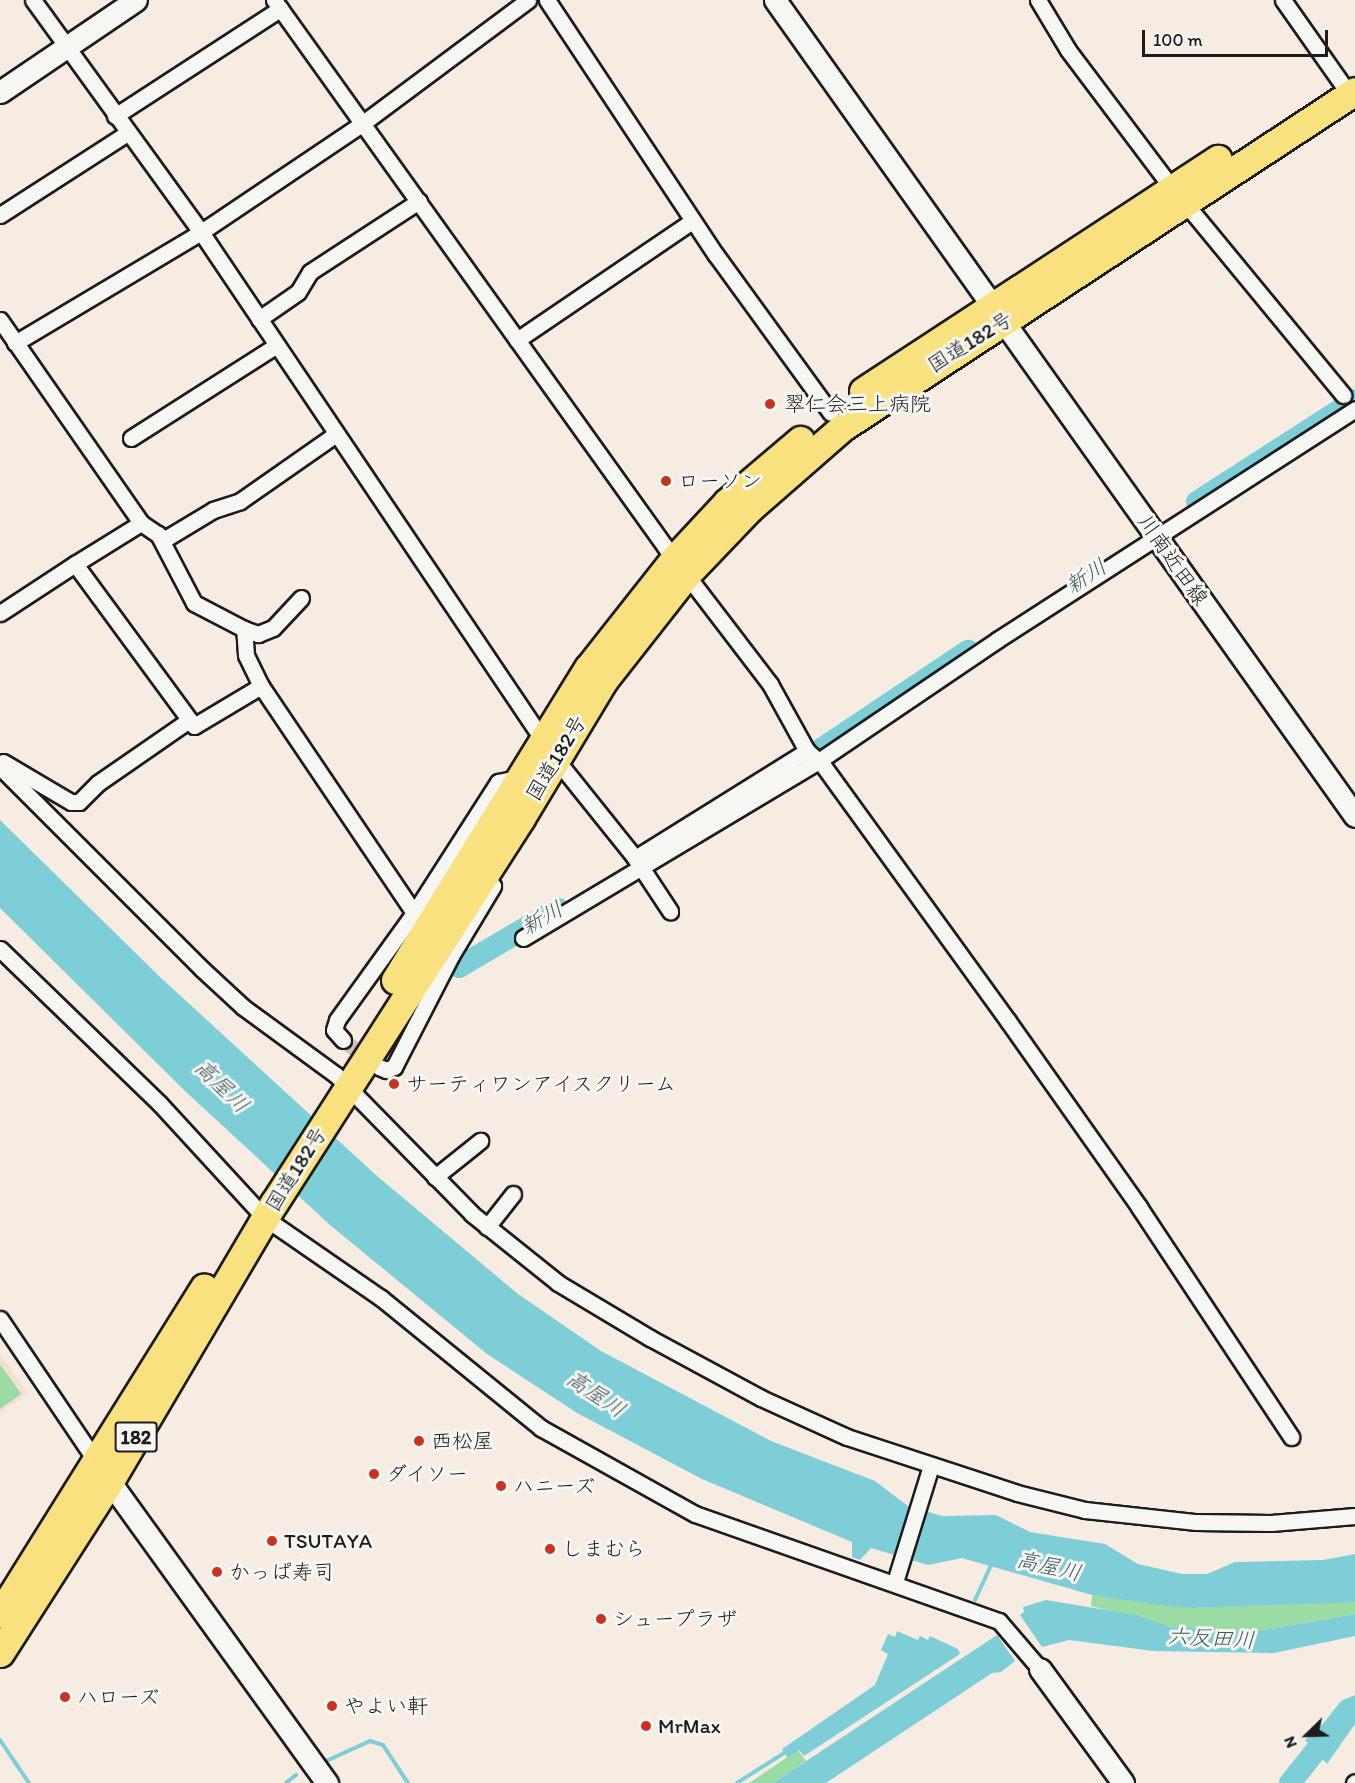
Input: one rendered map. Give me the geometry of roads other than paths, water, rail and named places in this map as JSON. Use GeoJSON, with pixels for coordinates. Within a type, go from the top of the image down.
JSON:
{"type":"FeatureCollection","features":[{"type":"Feature","properties":{"kind":"highway","name":"国道182号"},"geometry":{"type":"LineString","coordinates":[[339,1087],[521,777],[549,750],[604,680],[727,502],[831,413],[999,312],[1351,88]]}},
{"type":"Feature","properties":{"kind":"highway","name":"国道182号"},"geometry":{"type":"LineString","coordinates":[[681,566],[843,427],[926,369],[999,312]]}},
{"type":"Feature","properties":{"kind":"highway","name":"国道182号"},"geometry":{"type":"LineString","coordinates":[[0,1653],[103,1471],[265,1204],[339,1087],[521,818],[549,750]]}},
{"type":"Feature","properties":{"kind":"highway","name":"国道182号"},"geometry":{"type":"LineString","coordinates":[[0,1614],[103,1471]]}},
{"type":"Feature","properties":{"kind":"street"},"geometry":{"type":"LineString","coordinates":[[33,0],[127,134],[201,232],[549,750],[638,864],[670,911]]}},
{"type":"Feature","properties":{"kind":"street"},"geometry":{"type":"LineString","coordinates":[[0,92],[136,0]]}},
{"type":"Feature","properties":{"kind":"street"},"geometry":{"type":"LineString","coordinates":[[15,343],[201,232],[363,123],[528,0]]}},
{"type":"Feature","properties":{"kind":"street"},"geometry":{"type":"LineString","coordinates":[[547,0],[692,221],[831,413]]}},
{"type":"Feature","properties":{"kind":"street","name":"川南近田線"},"geometry":{"type":"LineString","coordinates":[[775,0],[999,312],[1355,816]]}},
{"type":"Feature","properties":{"kind":"street"},"geometry":{"type":"LineString","coordinates":[[1038,0],[1068,50],[1179,196],[1343,395]]}},
{"type":"Feature","properties":{"kind":"street"},"geometry":{"type":"LineString","coordinates":[[1283,0],[1351,88]]}},
{"type":"Feature","properties":{"kind":"street"},"geometry":{"type":"LineString","coordinates":[[115,116],[277,5],[681,566],[770,684],[812,756],[1132,1197],[1291,1437]]}},
{"type":"Feature","properties":{"kind":"street"},"geometry":{"type":"LineString","coordinates":[[0,214],[127,134]]}},
{"type":"Feature","properties":{"kind":"street"},"geometry":{"type":"LineString","coordinates":[[259,319],[298,292],[310,272],[419,201]]}},
{"type":"Feature","properties":{"kind":"street"},"geometry":{"type":"LineString","coordinates":[[517,340],[692,221]]}},
{"type":"Feature","properties":{"kind":"street"},"geometry":{"type":"LineString","coordinates":[[0,321],[141,523],[165,539],[213,510],[240,501],[336,434]]}},
{"type":"Feature","properties":{"kind":"street"},"geometry":{"type":"LineString","coordinates":[[131,438],[277,345]]}},
{"type":"Feature","properties":{"kind":"street"},"geometry":{"type":"LineString","coordinates":[[522,938],[812,756],[1152,531],[1355,410]]}},
{"type":"Feature","properties":{"kind":"street"},"geometry":{"type":"LineString","coordinates":[[0,613],[141,523]]}},
{"type":"Feature","properties":{"kind":"street"},"geometry":{"type":"LineString","coordinates":[[158,534],[194,603],[244,628],[258,634],[273,628],[301,598]]}},
{"type":"Feature","properties":{"kind":"street"},"geometry":{"type":"LineString","coordinates":[[75,564],[194,726],[261,686]]}},
{"type":"Feature","properties":{"kind":"street"},"geometry":{"type":"LineString","coordinates":[[244,628],[246,655],[261,686],[414,913]]}},
{"type":"Feature","properties":{"kind":"street"},"geometry":{"type":"LineString","coordinates":[[0,765],[71,802],[79,802],[98,783],[189,720]]}},
{"type":"Feature","properties":{"kind":"street"},"geometry":{"type":"LineString","coordinates":[[0,765],[202,969],[243,1007],[339,1087],[488,1227],[558,1283],[761,1398],[929,1471],[1085,1510],[1196,1522],[1271,1523],[1355,1516]]}},
{"type":"Feature","properties":{"kind":"street"},"geometry":{"type":"LineString","coordinates":[[343,1040],[334,1030],[337,1020],[414,913],[498,782],[521,777]]}},
{"type":"Feature","properties":{"kind":"street"},"geometry":{"type":"LineString","coordinates":[[379,1067],[386,1070],[394,1067],[451,956],[525,831],[521,818]]}},
{"type":"Feature","properties":{"kind":"street"},"geometry":{"type":"LineString","coordinates":[[0,949],[265,1204],[541,1428],[695,1514],[896,1578],[999,1621],[1040,1669],[1123,1783]]}},
{"type":"Feature","properties":{"kind":"street"},"geometry":{"type":"LineString","coordinates":[[435,1177],[480,1141]]}},
{"type":"Feature","properties":{"kind":"street"},"geometry":{"type":"LineString","coordinates":[[488,1227],[513,1194]]}},
{"type":"Feature","properties":{"kind":"street"},"geometry":{"type":"LineString","coordinates":[[0,1319],[103,1471],[327,1783]]}},
{"type":"Feature","properties":{"kind":"street"},"geometry":{"type":"LineString","coordinates":[[896,1578],[929,1471]]}},
{"type":"Feature","properties":{"kind":"water","name":"高屋川"},"geometry":{"type":"Polygon","coordinates":[[[0,820],[160,977],[377,1176],[518,1294],[601,1351],[771,1441],[875,1481],[908,1506],[942,1516],[996,1515],[1030,1532],[1105,1544],[1138,1564],[1182,1574],[1207,1574],[1235,1562],[1323,1560],[1355,1554],[1355,1602],[1193,1608],[1092,1595],[962,1558],[928,1565],[871,1548],[860,1560],[852,1557],[852,1542],[702,1479],[577,1413],[487,1354],[330,1225],[185,1091],[0,908],[0,820]]]}},
{"type":"Feature","properties":{"kind":"water","name":"六反田川"},"geometry":{"type":"Polygon","coordinates":[[[1046,1600],[1136,1615],[1170,1627],[1258,1631],[1355,1614],[1355,1636],[1274,1653],[1153,1651],[1069,1640],[1042,1647],[1020,1615],[1024,1612],[1023,1607],[1046,1600]]]}},
{"type":"Feature","properties":{"kind":"water"},"geometry":{"type":"Polygon","coordinates":[[[897,1631],[918,1640],[920,1636],[928,1640],[930,1636],[958,1649],[960,1654],[804,1756],[799,1750],[788,1758],[782,1749],[875,1685],[888,1654],[881,1650],[888,1634],[895,1637],[897,1631]]]}},
{"type":"Feature","properties":{"kind":"water"},"geometry":{"type":"Polygon","coordinates":[[[997,1635],[1015,1661],[1001,1672],[992,1673],[826,1783],[773,1783],[997,1635]]]}},
{"type":"Feature","properties":{"kind":"water"},"geometry":{"type":"Polygon","coordinates":[[[1355,1695],[1355,1724],[1327,1764],[1305,1740],[1355,1695]]]}},
{"type":"Feature","properties":{"kind":"waterway","name":"新川"},"geometry":{"type":"LineString","coordinates":[[1197,502],[1355,400]]}},
{"type":"Feature","properties":{"kind":"waterway","name":"新川"},"geometry":{"type":"LineString","coordinates":[[817,752],[968,651]]}},
{"type":"Feature","properties":{"kind":"waterway","name":"新川"},"geometry":{"type":"LineString","coordinates":[[455,962],[459,967],[558,909]]}},
{"type":"Feature","properties":{"kind":"waterway"},"geometry":{"type":"LineString","coordinates":[[975,1600],[992,1563]]}},
{"type":"Feature","properties":{"kind":"waterway"},"geometry":{"type":"LineString","coordinates":[[1290,1783],[1348,1710],[1355,1707]]}},
{"type":"Feature","properties":{"kind":"waterway"},"geometry":{"type":"LineString","coordinates":[[0,1740],[29,1783]]}},
{"type":"Feature","properties":{"kind":"waterway"},"geometry":{"type":"LineString","coordinates":[[326,1761],[370,1741],[383,1745],[408,1783]]}},
{"type":"Feature","properties":{"kind":"waterway"},"geometry":{"type":"LineString","coordinates":[[737,1783],[787,1751]]}},
{"type":"Feature","properties":{"kind":"waterway"},"geometry":{"type":"LineString","coordinates":[[286,1783],[296,1775]]}},
{"type":"Feature","properties":{"kind":"tunnel"},"geometry":{"type":"LineString","coordinates":[[343,1040],[372,1061]]}},
{"type":"Feature","properties":{"kind":"place","name":"翠仁会三上病院"},"geometry":{"type":"Point","coordinates":[770,404]}},
{"type":"Feature","properties":{"kind":"place","name":"ローソン"},"geometry":{"type":"Point","coordinates":[666,481]}},
{"type":"Feature","properties":{"kind":"place","name":"サーティワンアイスクリーム"},"geometry":{"type":"Point","coordinates":[394,1084]}},
{"type":"Feature","properties":{"kind":"place","name":"西松屋"},"geometry":{"type":"Point","coordinates":[419,1441]}},
{"type":"Feature","properties":{"kind":"place","name":"ダイソー"},"geometry":{"type":"Point","coordinates":[374,1474]}},
{"type":"Feature","properties":{"kind":"place","name":"ハニーズ"},"geometry":{"type":"Point","coordinates":[501,1486]}},
{"type":"Feature","properties":{"kind":"place","name":"TSUTAYA"},"geometry":{"type":"Point","coordinates":[272,1541]}},
{"type":"Feature","properties":{"kind":"place","name":"しまむら"},"geometry":{"type":"Point","coordinates":[550,1549]}},
{"type":"Feature","properties":{"kind":"place","name":"かっぱ寿司"},"geometry":{"type":"Point","coordinates":[217,1572]}},
{"type":"Feature","properties":{"kind":"place","name":"シュープラザ"},"geometry":{"type":"Point","coordinates":[601,1619]}},
{"type":"Feature","properties":{"kind":"place","name":"ハローズ"},"geometry":{"type":"Point","coordinates":[65,1697]}},
{"type":"Feature","properties":{"kind":"place","name":"やよい軒"},"geometry":{"type":"Point","coordinates":[332,1706]}},
{"type":"Feature","properties":{"kind":"place","name":"MrMax"},"geometry":{"type":"Point","coordinates":[646,1726]}}]}
